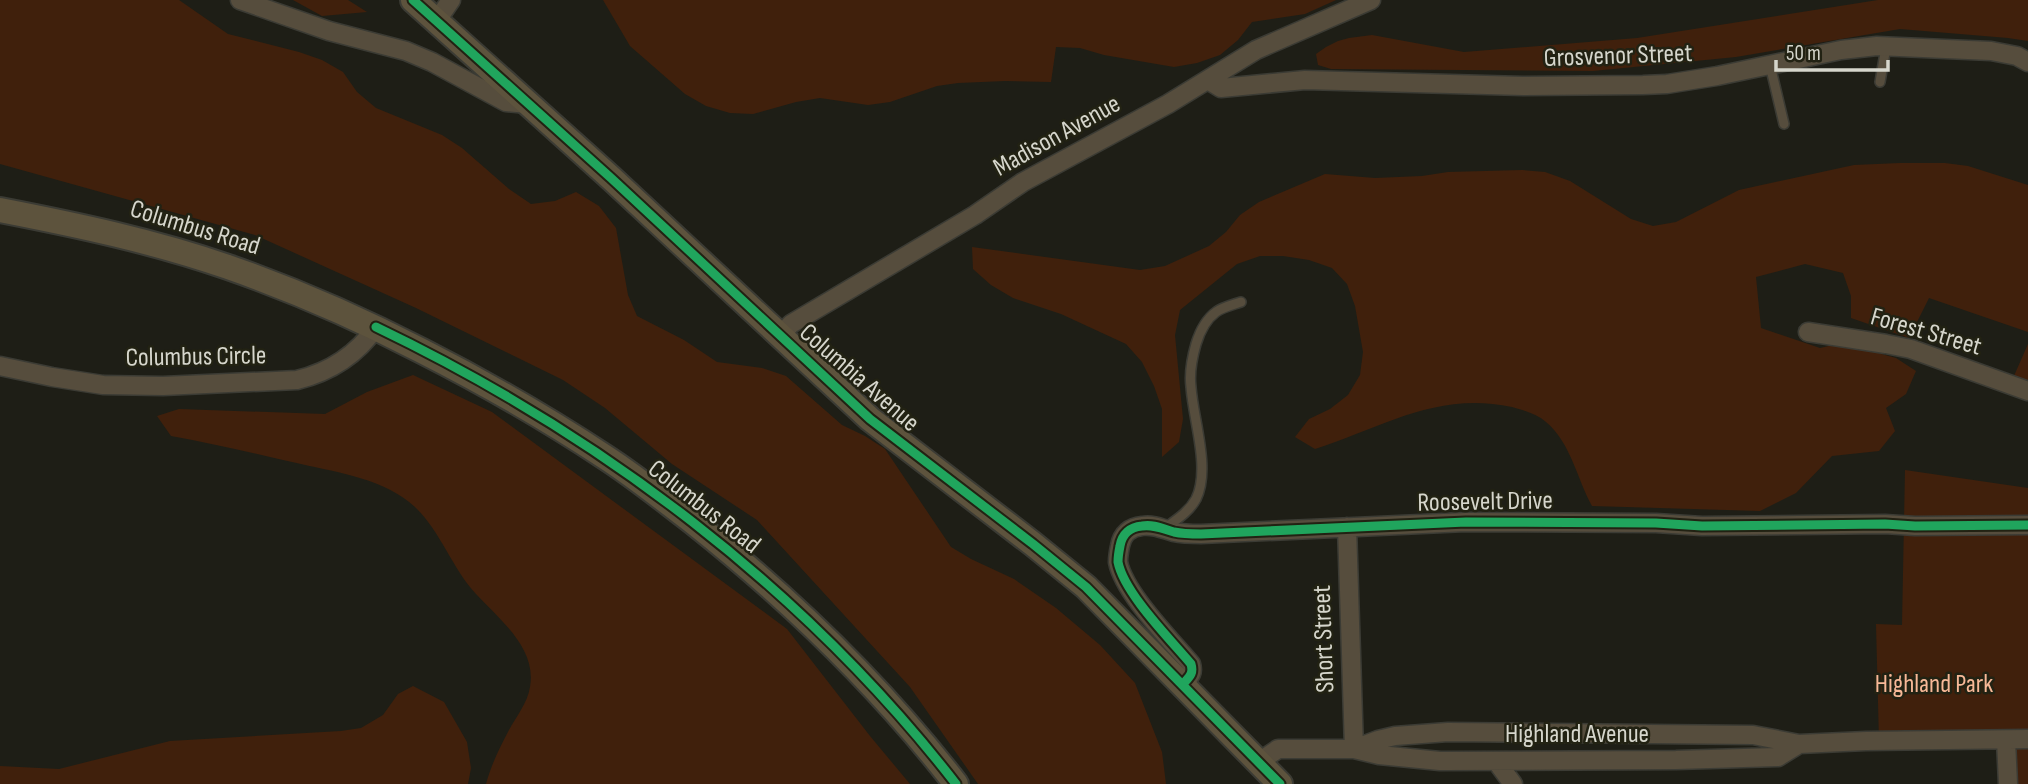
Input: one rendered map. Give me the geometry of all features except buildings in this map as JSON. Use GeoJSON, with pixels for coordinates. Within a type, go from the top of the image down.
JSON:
{"type":"FeatureCollection","features":[{"type":"Feature","properties":{"kind":"street"},"geometry":{"type":"LineString","coordinates":[[240,0],[329,31],[406,51],[506,102],[528,104]]}},
{"type":"Feature","properties":{"kind":"street","name":"Columbia Avenue"},"geometry":{"type":"LineString","coordinates":[[413,0],[611,178],[870,419],[1086,587],[1280,784]]}},
{"type":"Feature","properties":{"kind":"street"},"geometry":{"type":"LineString","coordinates":[[436,22],[451,0]]}},
{"type":"Feature","properties":{"kind":"street","name":"Madison Avenue"},"geometry":{"type":"LineString","coordinates":[[779,336],[791,324],[975,215],[1023,182],[1168,104],[1256,50],[1371,0]]}},
{"type":"Feature","properties":{"kind":"street","name":"Grosvenor Street"},"geometry":{"type":"LineString","coordinates":[[1208,80],[1221,88],[1305,80],[1523,86],[1643,85],[1696,80],[1841,50],[1886,47],[1991,51],[2017,55],[2028,62]]}},
{"type":"Feature","properties":{"kind":"street","name":"Columbus Road"},"geometry":{"type":"LineString","coordinates":[[0,210],[98,230],[195,257],[298,294],[376,327],[490,386],[607,458],[720,544],[812,626],[899,716],[956,784]]}},
{"type":"Feature","properties":{"kind":"street","name":"Columbus Circle"},"geometry":{"type":"LineString","coordinates":[[0,366],[103,385],[163,386],[297,380],[335,367],[356,351],[376,327]]}},
{"type":"Feature","properties":{"kind":"street","name":"Forest Street"},"geometry":{"type":"LineString","coordinates":[[1808,332],[1911,349],[2028,391]]}},
{"type":"Feature","properties":{"kind":"street","name":"Roosevelt Drive"},"geometry":{"type":"LineString","coordinates":[[1183,684],[1191,675],[1191,664],[1128,584],[1118,560],[1120,542],[1130,529],[1150,525],[1175,532],[1201,534],[1446,522],[1538,521],[1702,526],[2028,525]]}},
{"type":"Feature","properties":{"kind":"street","name":"Short Street"},"geometry":{"type":"LineString","coordinates":[[1347,527],[1354,749]]}},
{"type":"Feature","properties":{"kind":"street","name":"Highland Avenue"},"geometry":{"type":"LineString","coordinates":[[1354,749],[1395,736],[1448,732],[1753,735],[1799,744],[2028,739]]}},
{"type":"Feature","properties":{"kind":"street"},"geometry":{"type":"LineString","coordinates":[[2006,740],[2008,784]]}},
{"type":"Feature","properties":{"kind":"street","name":"Highland Avenue"},"geometry":{"type":"LineString","coordinates":[[1259,762],[1278,749],[1354,749],[1379,755],[1440,761],[1675,760],[1778,757],[1799,744]]}},
{"type":"Feature","properties":{"kind":"street"},"geometry":{"type":"LineString","coordinates":[[1496,761],[1513,784]]}},
{"type":"Feature","properties":{"kind":"lane"},"geometry":{"type":"LineString","coordinates":[[1880,82],[1886,47]]}},
{"type":"Feature","properties":{"kind":"lane"},"geometry":{"type":"LineString","coordinates":[[1770,65],[1784,124]]}},
{"type":"Feature","properties":{"kind":"lane"},"geometry":{"type":"LineString","coordinates":[[1165,528],[1184,515],[1199,490],[1201,462],[1190,385],[1192,362],[1199,335],[1210,317],[1218,310],[1241,302]]}},
{"type":"Feature","properties":{"kind":"green space"},"geometry":{"type":"Polygon","coordinates":[[[0,0],[179,0],[228,34],[299,52],[322,60],[343,72],[357,92],[376,108],[442,135],[531,204],[555,201],[576,192],[599,206],[616,228],[628,295],[637,316],[684,340],[717,362],[762,368],[786,376],[842,425],[885,449],[951,547],[1014,579],[1056,608],[1100,645],[1135,683],[1162,752],[1166,784],[978,784],[910,687],[757,520],[672,464],[605,408],[563,380],[416,308],[255,235],[0,164],[0,0]]]}},
{"type":"Feature","properties":{"kind":"green space"},"geometry":{"type":"Polygon","coordinates":[[[293,0],[348,0],[367,12],[322,16],[293,0]]]}},
{"type":"Feature","properties":{"kind":"green space"},"geometry":{"type":"Polygon","coordinates":[[[603,0],[1336,0],[1305,14],[1252,22],[1238,40],[1220,55],[1197,63],[1174,67],[1104,55],[1080,48],[1056,47],[1051,82],[958,83],[937,86],[890,102],[868,105],[820,98],[753,114],[730,113],[706,106],[685,94],[630,46],[603,0]]]}},
{"type":"Feature","properties":{"kind":"green space"},"geometry":{"type":"Polygon","coordinates":[[[1878,0],[2028,0],[2028,41],[1900,29],[1736,57],[1593,71],[1331,69],[1318,65],[1316,54],[1338,41],[1372,35],[1464,52],[1637,38],[1878,0]]]}},
{"type":"Feature","properties":{"kind":"green space"},"geometry":{"type":"Polygon","coordinates":[[[1900,163],[1968,166],[2028,185],[2028,332],[1929,298],[1909,338],[1851,318],[1851,296],[1843,273],[1805,264],[1756,277],[1761,328],[1820,348],[1842,343],[1896,358],[1916,371],[1906,394],[1886,408],[1895,431],[1879,451],[1832,456],[1796,493],[1760,511],[1592,506],[1562,440],[1546,422],[1525,411],[1485,403],[1434,407],[1315,449],[1295,437],[1309,419],[1330,409],[1348,395],[1360,375],[1363,352],[1355,306],[1347,284],[1332,268],[1309,260],[1283,256],[1260,256],[1237,264],[1180,310],[1175,335],[1183,419],[1179,442],[1162,457],[1162,409],[1142,362],[1126,344],[1061,314],[1013,298],[991,285],[973,269],[972,247],[1140,270],[1165,266],[1209,246],[1226,232],[1240,215],[1259,202],[1325,174],[1375,178],[1448,172],[1545,172],[1570,181],[1631,219],[1653,226],[1676,222],[1739,190],[1854,165],[1900,163]]]}},
{"type":"Feature","properties":{"kind":"green space"},"geometry":{"type":"Polygon","coordinates":[[[2028,344],[2028,391],[2010,385],[2028,344]]]}},
{"type":"Feature","properties":{"kind":"green space"},"geometry":{"type":"Polygon","coordinates":[[[413,375],[492,412],[787,629],[910,784],[486,784],[499,750],[529,693],[531,673],[528,660],[515,636],[460,573],[424,517],[403,497],[376,483],[171,436],[157,416],[179,409],[325,414],[367,392],[413,375]]]}},
{"type":"Feature","properties":{"kind":"green space","name":"Highland Park"},"geometry":{"type":"Polygon","coordinates":[[[1905,470],[2028,488],[2028,784],[2009,784],[2005,740],[1879,741],[1876,624],[1902,625],[1905,470]]]}},
{"type":"Feature","properties":{"kind":"green space"},"geometry":{"type":"Polygon","coordinates":[[[413,686],[444,702],[467,742],[471,768],[468,784],[0,784],[0,766],[59,769],[170,741],[361,728],[383,715],[398,694],[413,686]]]}},
{"type":"Feature","properties":{"kind":"cycle path"},"geometry":{"type":"LineString","coordinates":[[413,0],[611,178],[870,419],[1086,587],[1280,784]]}},
{"type":"Feature","properties":{"kind":"cycle path"},"geometry":{"type":"LineString","coordinates":[[376,327],[459,369],[539,416],[617,467],[692,522],[764,581],[832,645],[896,712],[956,784]]}},
{"type":"Feature","properties":{"kind":"cycle path"},"geometry":{"type":"LineString","coordinates":[[1183,684],[1191,673],[1191,664],[1138,601],[1118,562],[1123,538],[1127,532],[1138,527],[1151,526],[1177,533],[1201,534],[1466,522],[1656,523],[1702,526],[2028,525]]}}]}
